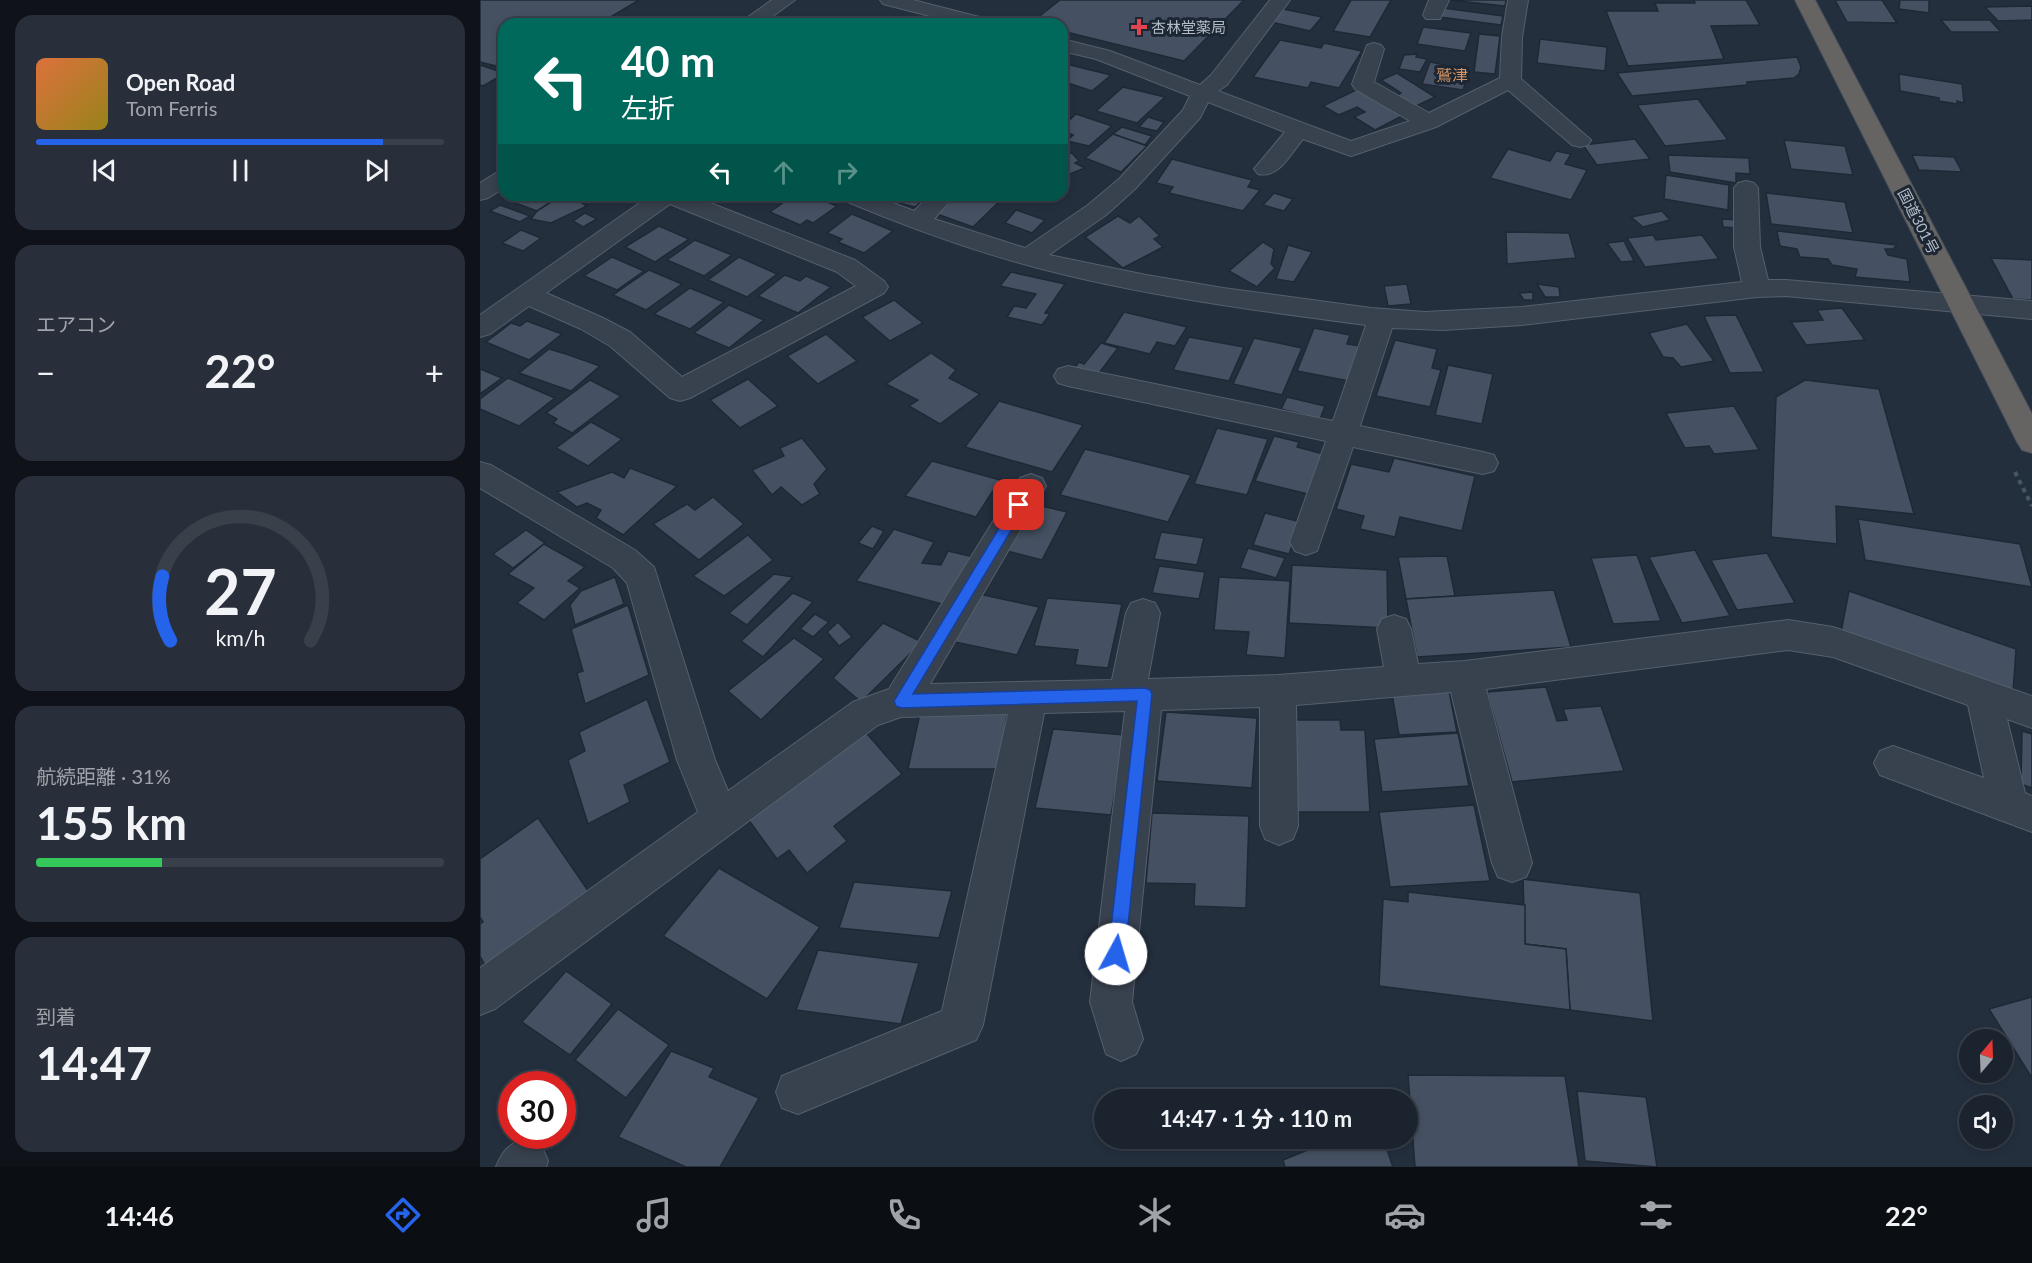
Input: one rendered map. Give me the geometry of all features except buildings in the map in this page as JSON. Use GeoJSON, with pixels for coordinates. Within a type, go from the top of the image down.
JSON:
{"type":"FeatureCollection","features":[{"type":"Feature","properties":{"kind":"highway","name":"国道301号"},"geometry":{"type":"LineString","coordinates":[[1805,0],[2032,442]]}},
{"type":"Feature","properties":{"kind":"street"},"geometry":{"type":"LineString","coordinates":[[756,18],[785,0]]}},
{"type":"Feature","properties":{"kind":"street"},"geometry":{"type":"LineString","coordinates":[[890,0],[960,18]]}},
{"type":"Feature","properties":{"kind":"street"},"geometry":{"type":"LineString","coordinates":[[1029,256],[1097,210],[1127,184],[1192,113],[1202,94],[1219,80],[1280,0]]}},
{"type":"Feature","properties":{"kind":"street"},"geometry":{"type":"LineString","coordinates":[[1510,81],[1512,37],[1518,0]]}},
{"type":"Feature","properties":{"kind":"street"},"geometry":{"type":"LineString","coordinates":[[1068,46],[1102,55],[1351,149],[1428,122],[1510,81]]}},
{"type":"Feature","properties":{"kind":"street"},"geometry":{"type":"LineString","coordinates":[[1374,48],[1363,84],[1428,122]]}},
{"type":"Feature","properties":{"kind":"street"},"geometry":{"type":"LineString","coordinates":[[1510,81],[1580,140]]}},
{"type":"Feature","properties":{"kind":"street"},"geometry":{"type":"LineString","coordinates":[[1266,169],[1298,130]]}},
{"type":"Feature","properties":{"kind":"street"},"geometry":{"type":"LineString","coordinates":[[480,193],[498,182]]}},
{"type":"Feature","properties":{"kind":"street"},"geometry":{"type":"LineString","coordinates":[[1746,188],[1747,247],[1757,289]]}},
{"type":"Feature","properties":{"kind":"street"},"geometry":{"type":"LineString","coordinates":[[480,328],[660,201]]}},
{"type":"Feature","properties":{"kind":"street"},"geometry":{"type":"LineString","coordinates":[[527,295],[591,323],[620,339],[680,391],[875,287],[846,266],[683,201]]}},
{"type":"Feature","properties":{"kind":"street"},"geometry":{"type":"LineString","coordinates":[[866,201],[917,222],[1029,256],[1107,276],[1219,296],[1382,318],[1441,321],[1521,315],[1757,289],[1815,289],[2032,310]]}},
{"type":"Feature","properties":{"kind":"street"},"geometry":{"type":"LineString","coordinates":[[917,222],[937,201]]}},
{"type":"Feature","properties":{"kind":"street"},"geometry":{"type":"LineString","coordinates":[[1306,542],[1382,318]]}},
{"type":"Feature","properties":{"kind":"street"},"geometry":{"type":"LineString","coordinates":[[1068,376],[1483,463]]}},
{"type":"Feature","properties":{"kind":"street"},"geometry":{"type":"LineString","coordinates":[[480,473],[624,559],[642,576],[696,760],[720,818]]}},
{"type":"Feature","properties":{"kind":"street"},"geometry":{"type":"LineString","coordinates":[[901,701],[1031,486]]}},
{"type":"Feature","properties":{"kind":"street"},"geometry":{"type":"LineString","coordinates":[[1121,1040],[1111,1002],[1143,613]]}},
{"type":"Feature","properties":{"kind":"street"},"geometry":{"type":"LineString","coordinates":[[1394,629],[1404,680]]}},
{"type":"Feature","properties":{"kind":"street"},"geometry":{"type":"LineString","coordinates":[[480,994],[866,713],[901,701],[1278,691],[1465,676],[1788,635],[1808,636],[1833,642],[2032,712]]}},
{"type":"Feature","properties":{"kind":"street"},"geometry":{"type":"LineString","coordinates":[[1465,676],[1512,863]]}},
{"type":"Feature","properties":{"kind":"street"},"geometry":{"type":"LineString","coordinates":[[1278,691],[1279,826]]}},
{"type":"Feature","properties":{"kind":"street"},"geometry":{"type":"LineString","coordinates":[[798,1092],[961,1025],[1030,696]]}},
{"type":"Feature","properties":{"kind":"street"},"geometry":{"type":"LineString","coordinates":[[1984,696],[2021,810]]}},
{"type":"Feature","properties":{"kind":"street"},"geometry":{"type":"LineString","coordinates":[[1893,763],[2021,810]]}},
{"type":"Feature","properties":{"kind":"place","name":"杏林堂薬局"},"geometry":{"type":"Point","coordinates":[1139,27]}},
{"type":"Feature","properties":{"kind":"district","name":"鷲津"},"geometry":{"type":"Point","coordinates":[1452,74]}},
{"type":"Feature","properties":{"kind":"route"},"geometry":{"type":"LineString","coordinates":[[1019,505],[901,701],[1145,694],[1116,954]]}}]}
